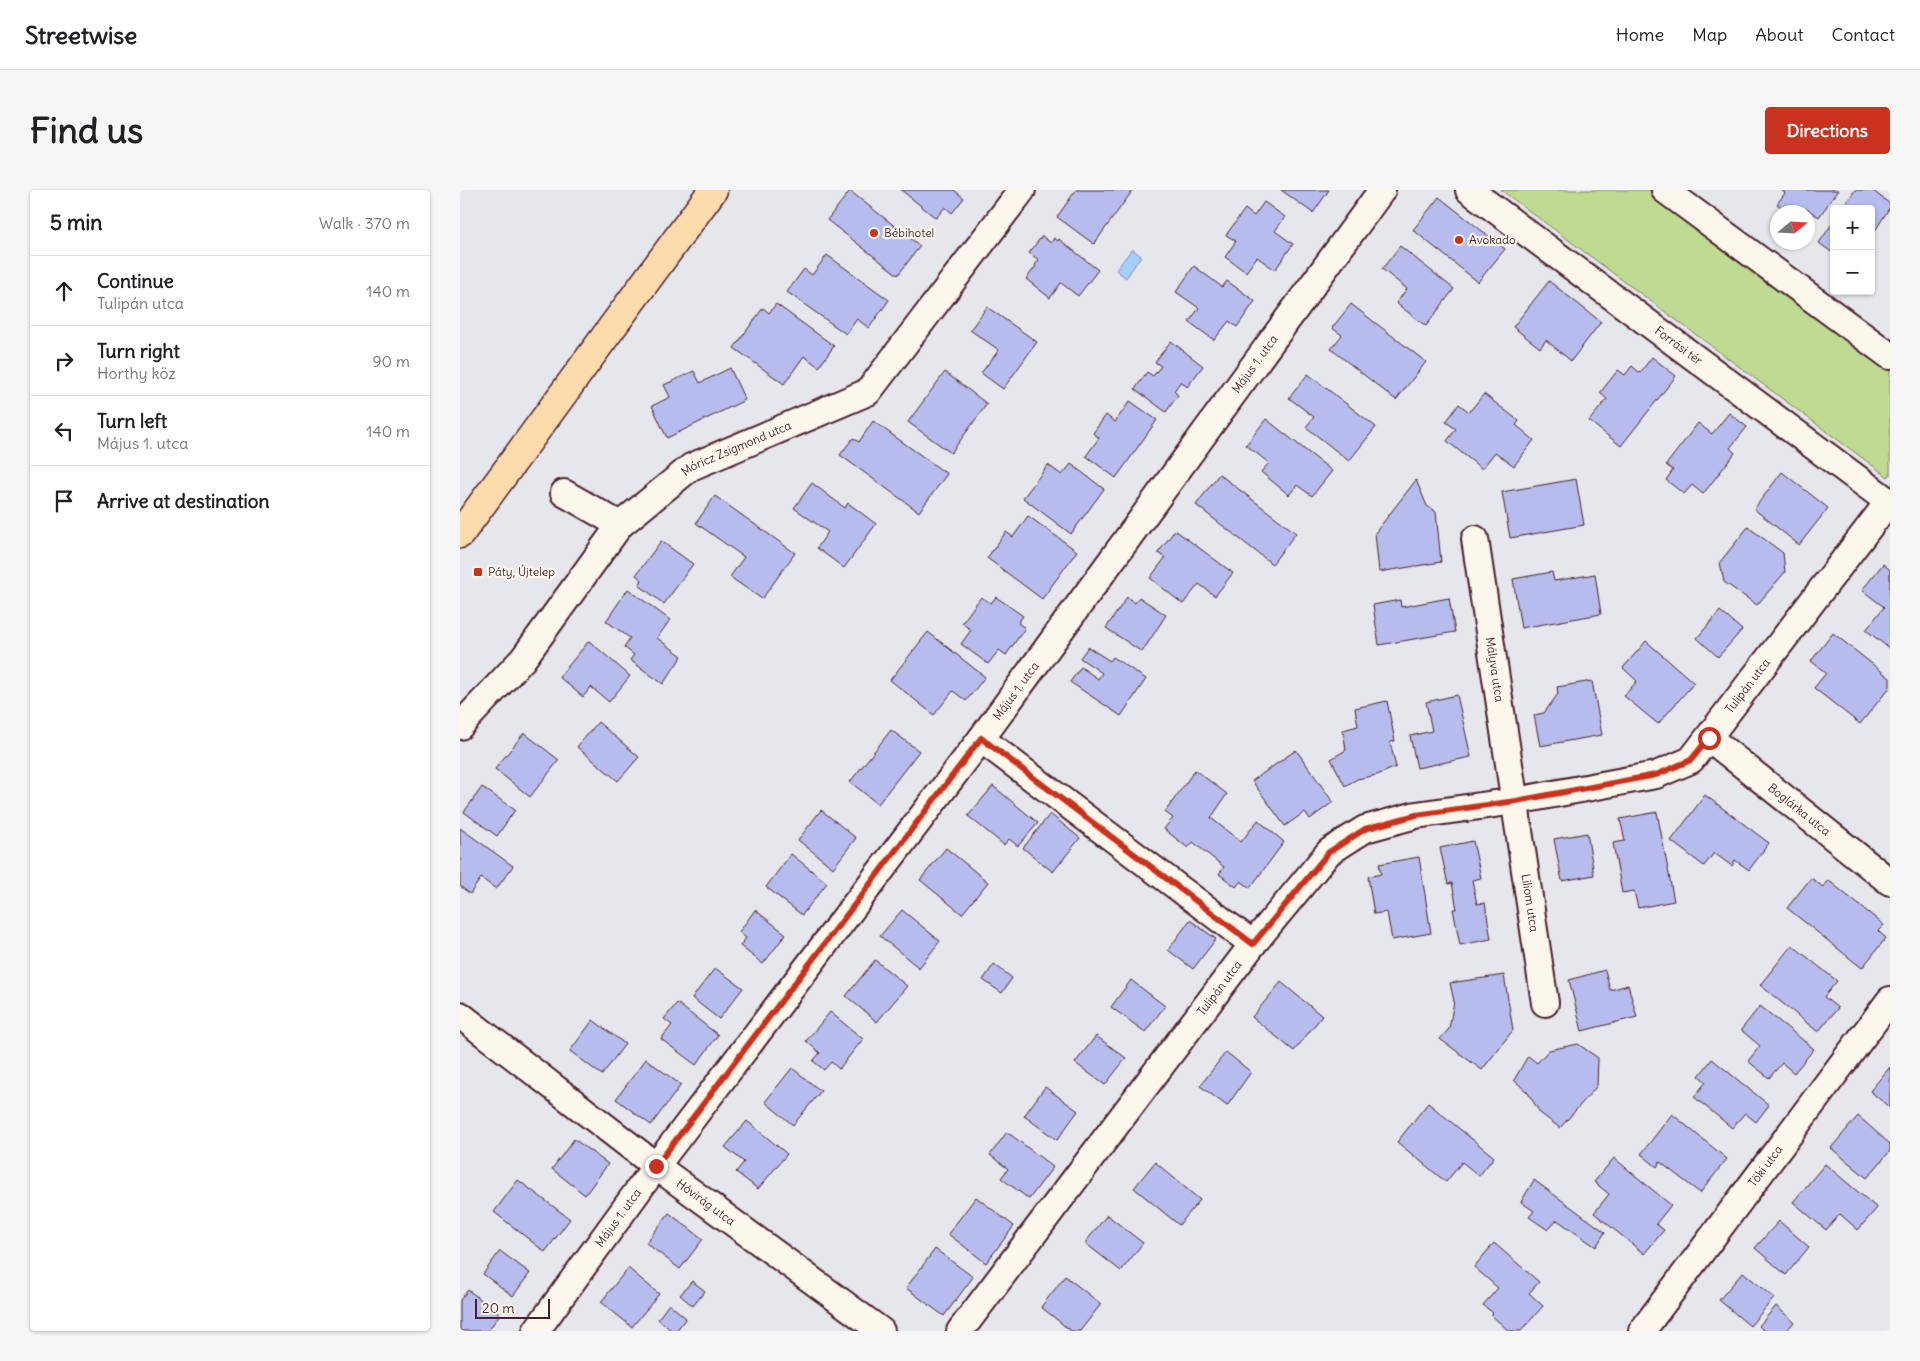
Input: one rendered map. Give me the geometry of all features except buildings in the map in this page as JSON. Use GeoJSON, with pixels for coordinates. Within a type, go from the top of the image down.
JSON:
{"type":"FeatureCollection","features":[{"type":"Feature","properties":{"kind":"main road"},"geometry":{"type":"LineString","coordinates":[[460,534],[713,190]]}},
{"type":"Feature","properties":{"kind":"street","name":"Móricz Zsigmond utca"},"geometry":{"type":"LineString","coordinates":[[460,726],[523,659],[620,525],[691,467],[868,392],[1022,190]]}},
{"type":"Feature","properties":{"kind":"street","name":"Május 1. utca"},"geometry":{"type":"LineString","coordinates":[[536,1331],[656,1166],[981,738],[1382,190]]}},
{"type":"Feature","properties":{"kind":"street","name":"Forrási tér"},"geometry":{"type":"LineString","coordinates":[[1469,190],[1889,501]]}},
{"type":"Feature","properties":{"kind":"street"},"geometry":{"type":"LineString","coordinates":[[1664,190],[1890,356]]}},
{"type":"Feature","properties":{"kind":"street"},"geometry":{"type":"LineString","coordinates":[[564,493],[620,525]]}},
{"type":"Feature","properties":{"kind":"street","name":"Tulipán utca"},"geometry":{"type":"LineString","coordinates":[[960,1331],[1253,944],[1329,852],[1365,829],[1416,815],[1516,801],[1656,775],[1691,760],[1889,501]]}},
{"type":"Feature","properties":{"kind":"street","name":"Mályva utca"},"geometry":{"type":"LineString","coordinates":[[1475,539],[1516,801]]}},
{"type":"Feature","properties":{"kind":"street"},"geometry":{"type":"LineString","coordinates":[[981,738],[1253,944]]}},
{"type":"Feature","properties":{"kind":"street","name":"Boglárka utca"},"geometry":{"type":"LineString","coordinates":[[1709,738],[1890,882]]}},
{"type":"Feature","properties":{"kind":"street","name":"Liliom utca"},"geometry":{"type":"LineString","coordinates":[[1516,801],[1545,1003]]}},
{"type":"Feature","properties":{"kind":"street","name":"Töki utca"},"geometry":{"type":"LineString","coordinates":[[1642,1331],[1890,1000]]}},
{"type":"Feature","properties":{"kind":"street","name":"Hóvirág utca"},"geometry":{"type":"LineString","coordinates":[[460,1015],[656,1166],[881,1331]]}},
{"type":"Feature","properties":{"kind":"green space"},"geometry":{"type":"Polygon","coordinates":[[[1501,190],[1655,190],[1890,364],[1890,475],[1888,477],[1501,190]]]}},
{"type":"Feature","properties":{"kind":"water"},"geometry":{"type":"Polygon","coordinates":[[[1132,249],[1141,256],[1126,278],[1116,270],[1132,249]]]}},
{"type":"Feature","properties":{"kind":"place","name":"Bébihotel"},"geometry":{"type":"Point","coordinates":[874,233]}},
{"type":"Feature","properties":{"kind":"place","name":"Avokado"},"geometry":{"type":"Point","coordinates":[1459,240]}},
{"type":"Feature","properties":{"kind":"place","name":"Páty, Újtelep"},"geometry":{"type":"Point","coordinates":[478,572]}},
{"type":"Feature","properties":{"kind":"route"},"geometry":{"type":"LineString","coordinates":[[656,1166],[981,738],[1253,944],[1329,852],[1365,829],[1416,815],[1516,801],[1656,775],[1691,760],[1709,738]]}}]}
